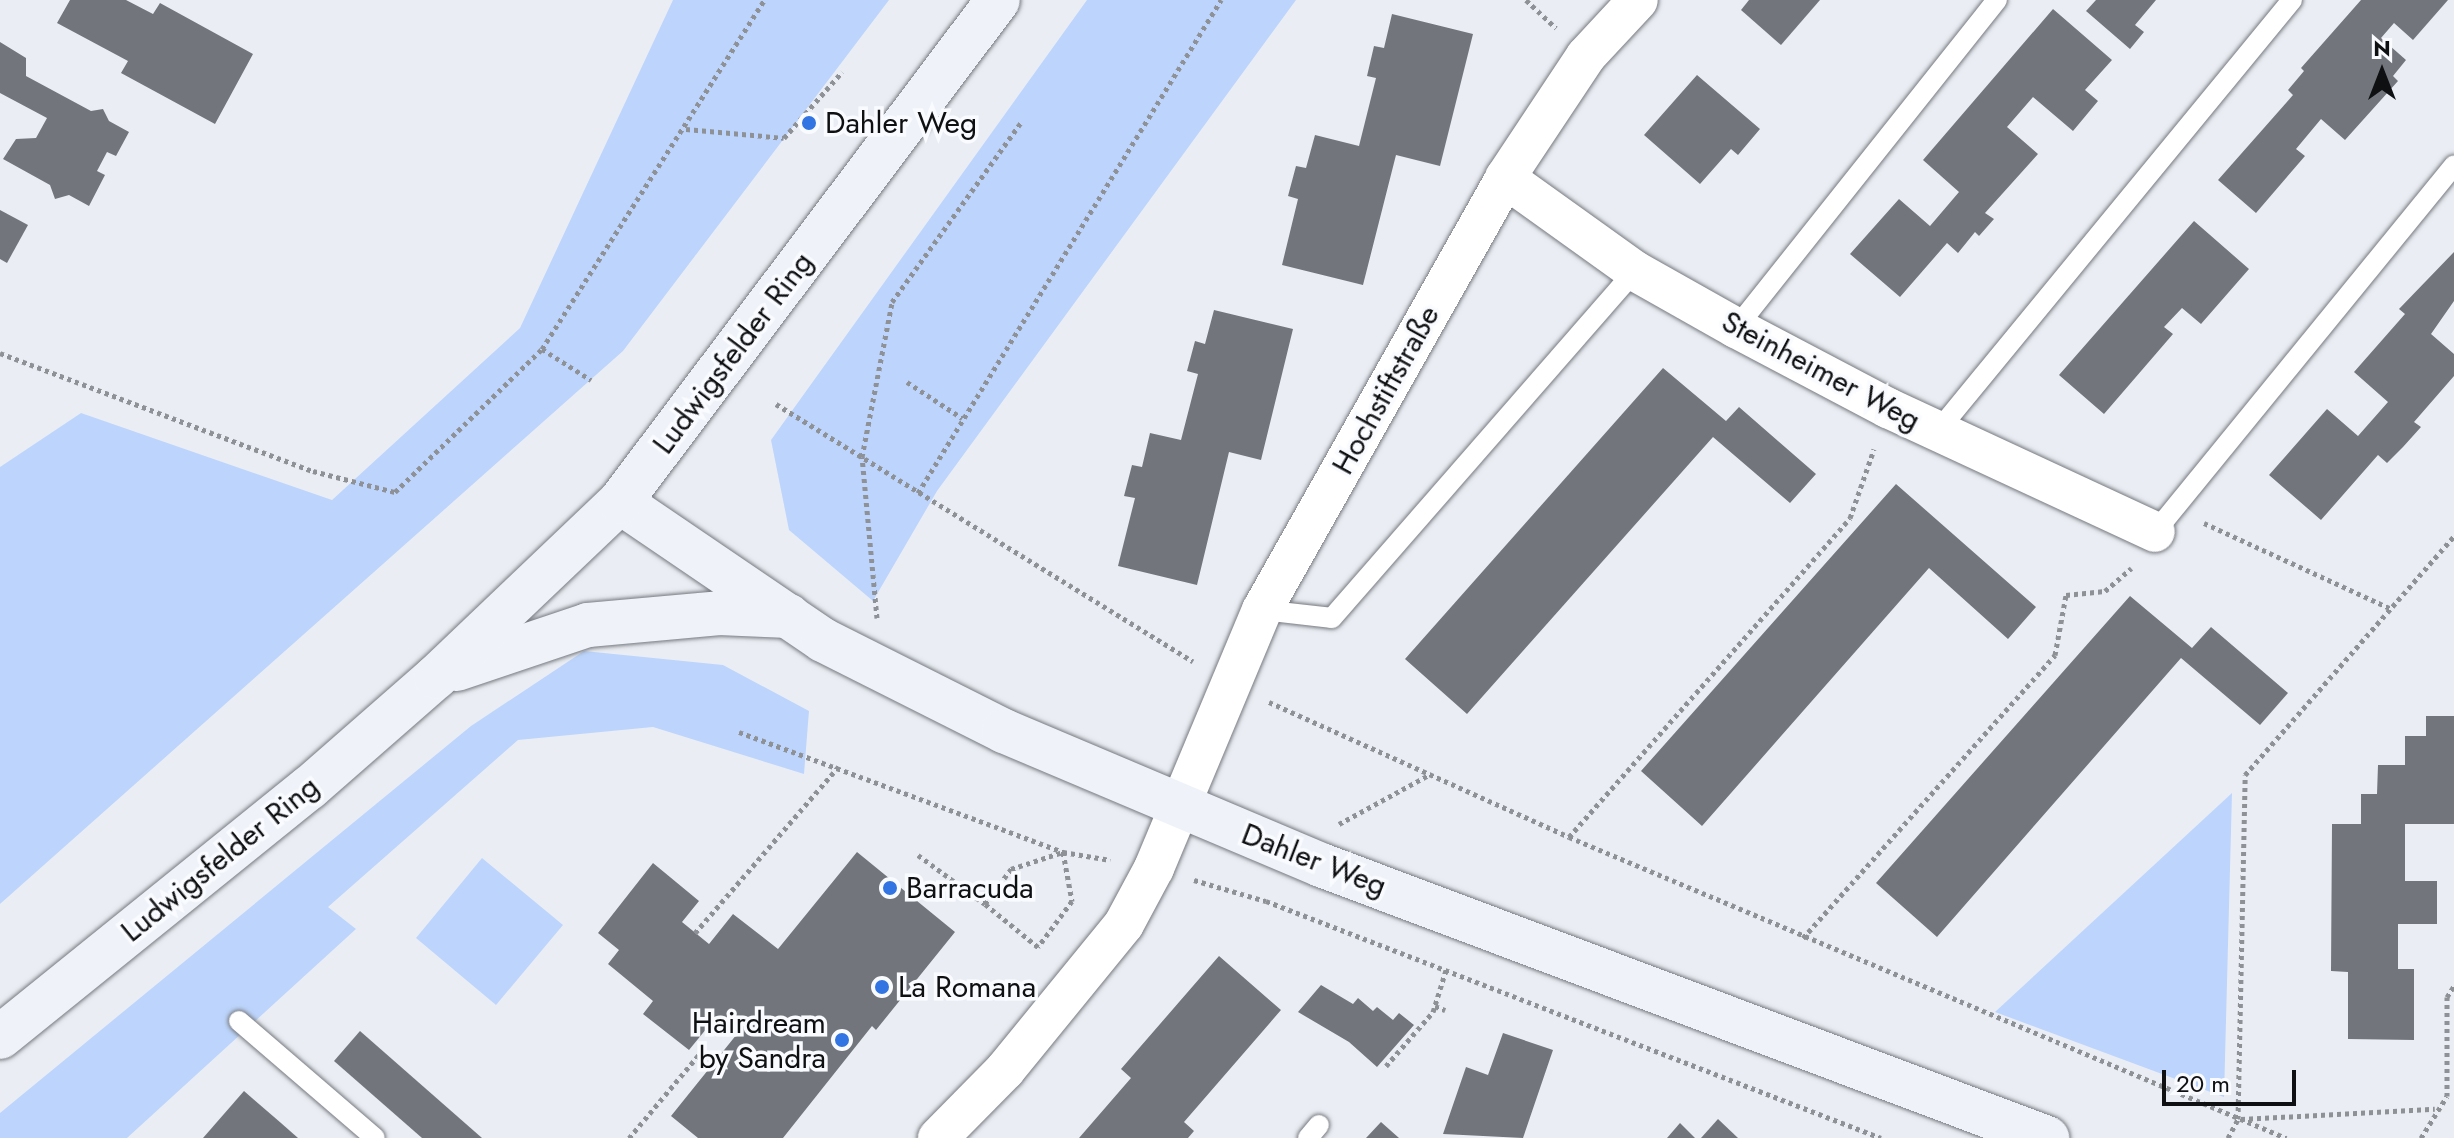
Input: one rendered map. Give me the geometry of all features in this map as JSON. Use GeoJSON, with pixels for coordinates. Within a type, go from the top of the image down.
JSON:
{"type":"FeatureCollection","features":[{"type":"Feature","properties":{"kind":"street","name":"Ludwigsfelder Ring"},"geometry":{"type":"LineString","coordinates":[[0,1037],[309,788],[436,677],[620,502],[998,0]]}},
{"type":"Feature","properties":{"kind":"street","name":"Hochstiftstraße"},"geometry":{"type":"LineString","coordinates":[[938,1138],[1005,1070],[1124,924],[1154,868],[1177,806],[1262,610],[1505,178],[1586,56],[1638,0]]}},
{"type":"Feature","properties":{"kind":"street","name":"Steinheimer Weg"},"geometry":{"type":"LineString","coordinates":[[1505,178],[1635,271],[1736,328],[1937,432],[2155,532]]}},
{"type":"Feature","properties":{"kind":"street","name":"Dahler Weg"},"geometry":{"type":"LineString","coordinates":[[620,502],[789,616],[882,673],[1177,806],[2047,1138]]}},
{"type":"Feature","properties":{"kind":"street","name":"Ludwigsfelder Ring"},"geometry":{"type":"LineString","coordinates":[[436,677],[588,625],[719,613],[789,616]]}},
{"type":"Feature","properties":{"kind":"lane"},"geometry":{"type":"LineString","coordinates":[[1736,328],[1997,0]]}},
{"type":"Feature","properties":{"kind":"lane"},"geometry":{"type":"LineString","coordinates":[[1937,432],[2292,0]]}},
{"type":"Feature","properties":{"kind":"lane"},"geometry":{"type":"LineString","coordinates":[[2155,532],[2454,165]]}},
{"type":"Feature","properties":{"kind":"lane"},"geometry":{"type":"LineString","coordinates":[[1262,610],[1332,618],[1635,271]]}},
{"type":"Feature","properties":{"kind":"lane"},"geometry":{"type":"LineString","coordinates":[[239,1021],[375,1138]]}},
{"type":"Feature","properties":{"kind":"path"},"geometry":{"type":"LineString","coordinates":[[0,353],[313,471],[395,492],[542,349],[686,129],[764,0]]}},
{"type":"Feature","properties":{"kind":"path"},"geometry":{"type":"LineString","coordinates":[[918,493],[1221,0]]}},
{"type":"Feature","properties":{"kind":"path"},"geometry":{"type":"LineString","coordinates":[[686,129],[784,138],[842,72]]}},
{"type":"Feature","properties":{"kind":"path"},"geometry":{"type":"LineString","coordinates":[[882,673],[862,457],[892,302],[1022,121]]}},
{"type":"Feature","properties":{"kind":"path"},"geometry":{"type":"LineString","coordinates":[[542,349],[591,380]]}},
{"type":"Feature","properties":{"kind":"path"},"geometry":{"type":"LineString","coordinates":[[907,382],[962,418]]}},
{"type":"Feature","properties":{"kind":"path"},"geometry":{"type":"LineString","coordinates":[[776,404],[1229,684],[1803,938],[2286,1138]]}},
{"type":"Feature","properties":{"kind":"path"},"geometry":{"type":"LineString","coordinates":[[1569,837],[1850,518],[1877,440]]}},
{"type":"Feature","properties":{"kind":"path"},"geometry":{"type":"LineString","coordinates":[[2155,532],[2194,518],[2392,609]]}},
{"type":"Feature","properties":{"kind":"path"},"geometry":{"type":"LineString","coordinates":[[2228,1138],[2238,1119],[2245,775],[2454,536]]}},
{"type":"Feature","properties":{"kind":"path"},"geometry":{"type":"LineString","coordinates":[[1803,938],[2055,655],[2066,595],[2105,591],[2134,565]]}},
{"type":"Feature","properties":{"kind":"path"},"geometry":{"type":"LineString","coordinates":[[739,732],[839,766],[1063,852],[1154,868],[1266,901],[1881,1138]]}},
{"type":"Feature","properties":{"kind":"path"},"geometry":{"type":"LineString","coordinates":[[695,933],[839,766]]}},
{"type":"Feature","properties":{"kind":"path"},"geometry":{"type":"LineString","coordinates":[[985,904],[1011,869],[1063,852]]}},
{"type":"Feature","properties":{"kind":"path"},"geometry":{"type":"LineString","coordinates":[[918,855],[1038,947],[1072,901],[1063,852]]}},
{"type":"Feature","properties":{"kind":"path"},"geometry":{"type":"LineString","coordinates":[[1386,1066],[1435,1006],[1446,970]]}},
{"type":"Feature","properties":{"kind":"path"},"geometry":{"type":"LineString","coordinates":[[2421,1138],[2435,1109],[2447,1096],[2447,997],[2454,986]]}},
{"type":"Feature","properties":{"kind":"path"},"geometry":{"type":"LineString","coordinates":[[1435,1006],[1445,1010]]}},
{"type":"Feature","properties":{"kind":"path"},"geometry":{"type":"LineString","coordinates":[[629,1138],[702,1051]]}},
{"type":"Feature","properties":{"kind":"path"},"geometry":{"type":"LineString","coordinates":[[2238,1119],[2435,1109]]}},
{"type":"Feature","properties":{"kind":"shaded area"},"geometry":{"type":"Polygon","coordinates":[[[673,0],[889,0],[623,351],[0,904],[0,467],[81,413],[332,500],[520,328],[673,0]]]}},
{"type":"Feature","properties":{"kind":"shaded area"},"geometry":{"type":"Polygon","coordinates":[[[1087,0],[1296,0],[937,491],[873,601],[789,530],[771,440],[1087,0]]]}},
{"type":"Feature","properties":{"kind":"shaded area"},"geometry":{"type":"Polygon","coordinates":[[[584,651],[723,665],[809,711],[804,774],[653,727],[518,740],[328,907],[356,929],[127,1138],[0,1138],[0,1113],[471,726],[584,651]]]}},
{"type":"Feature","properties":{"kind":"shaded area"},"geometry":{"type":"Polygon","coordinates":[[[2232,793],[2224,1097],[1995,1012],[2232,793]]]}},
{"type":"Feature","properties":{"kind":"shaded area"},"geometry":{"type":"Polygon","coordinates":[[[482,858],[563,925],[496,1005],[416,938],[482,858]]]}},
{"type":"Feature","properties":{"kind":"building"},"geometry":{"type":"Polygon","coordinates":[[[70,0],[126,0],[153,14],[160,3],[253,54],[215,124],[121,73],[128,61],[57,23],[70,0]]]}},
{"type":"Feature","properties":{"kind":"building"},"geometry":{"type":"Polygon","coordinates":[[[1749,0],[1820,0],[1781,45],[1741,10],[1749,0]]]}},
{"type":"Feature","properties":{"kind":"building"},"geometry":{"type":"Polygon","coordinates":[[[2096,0],[2156,0],[2135,25],[2144,32],[2130,49],[2086,11],[2096,0]]]}},
{"type":"Feature","properties":{"kind":"building"},"geometry":{"type":"Polygon","coordinates":[[[2361,0],[2448,0],[2413,40],[2394,23],[2381,38],[2406,60],[2393,76],[2398,81],[2345,140],[2321,119],[2296,149],[2305,156],[2256,213],[2218,180],[2293,95],[2288,90],[2304,71],[2301,68],[2361,0]]]}},
{"type":"Feature","properties":{"kind":"building"},"geometry":{"type":"Polygon","coordinates":[[[2053,9],[2112,60],[2085,90],[2098,101],[2073,131],[2033,97],[2007,127],[2038,154],[1985,213],[1994,219],[1979,236],[1975,232],[1958,253],[1947,243],[1900,297],[1850,254],[1899,199],[1930,226],[1959,192],[1923,160],[2053,9]]]}},
{"type":"Feature","properties":{"kind":"building"},"geometry":{"type":"Polygon","coordinates":[[[1392,14],[1473,34],[1440,166],[1396,155],[1363,285],[1282,265],[1298,199],[1288,196],[1296,166],[1306,168],[1315,135],[1359,146],[1376,78],[1367,76],[1374,46],[1384,48],[1392,14]]]}},
{"type":"Feature","properties":{"kind":"building"},"geometry":{"type":"Polygon","coordinates":[[[0,42],[26,58],[26,76],[91,111],[103,109],[109,121],[129,132],[116,156],[107,152],[97,171],[105,175],[89,206],[69,195],[55,199],[50,185],[3,159],[16,139],[36,138],[47,118],[0,93],[0,42]]]}},
{"type":"Feature","properties":{"kind":"building"},"geometry":{"type":"Polygon","coordinates":[[[1697,75],[1760,129],[1738,155],[1731,149],[1700,184],[1644,135],[1697,75]]]}},
{"type":"Feature","properties":{"kind":"building"},"geometry":{"type":"Polygon","coordinates":[[[0,210],[28,225],[7,263],[0,259],[0,210]]]}},
{"type":"Feature","properties":{"kind":"building"},"geometry":{"type":"Polygon","coordinates":[[[2194,221],[2249,269],[2201,324],[2182,308],[2164,327],[2173,334],[2104,414],[2059,375],[2194,221]]]}},
{"type":"Feature","properties":{"kind":"building"},"geometry":{"type":"Polygon","coordinates":[[[2454,252],[2454,301],[2431,334],[2454,354],[2454,376],[2414,422],[2421,427],[2403,447],[2387,463],[2378,455],[2321,520],[2269,475],[2327,409],[2358,436],[2388,402],[2354,372],[2405,314],[2399,309],[2454,252]]]}},
{"type":"Feature","properties":{"kind":"building"},"geometry":{"type":"Polygon","coordinates":[[[1214,310],[1293,329],[1261,460],[1229,452],[1197,585],[1118,566],[1135,498],[1124,496],[1132,465],[1142,467],[1150,433],[1181,440],[1198,374],[1187,371],[1195,341],[1205,344],[1214,310]]]}},
{"type":"Feature","properties":{"kind":"building"},"geometry":{"type":"Polygon","coordinates":[[[1663,368],[1726,421],[1739,407],[1816,474],[1790,503],[1713,437],[1467,714],[1405,659],[1663,368]]]}},
{"type":"Feature","properties":{"kind":"building"},"geometry":{"type":"Polygon","coordinates":[[[1896,484],[2036,607],[2008,639],[1929,568],[1702,826],[1641,771],[1896,484]]]}},
{"type":"Feature","properties":{"kind":"building"},"geometry":{"type":"Polygon","coordinates":[[[2130,596],[2192,648],[2211,627],[2288,693],[2260,725],[2181,658],[1937,937],[1876,883],[2130,596]]]}},
{"type":"Feature","properties":{"kind":"building"},"geometry":{"type":"Polygon","coordinates":[[[2426,716],[2454,716],[2454,824],[2405,824],[2405,881],[2437,881],[2437,924],[2398,924],[2398,969],[2414,969],[2414,1040],[2348,1039],[2348,972],[2331,971],[2332,824],[2361,824],[2361,794],[2377,794],[2378,765],[2405,765],[2405,736],[2426,736],[2426,716]]]}},
{"type":"Feature","properties":{"kind":"building"},"geometry":{"type":"Polygon","coordinates":[[[857,852],[955,932],[876,1030],[872,1026],[783,1138],[698,1138],[671,1116],[737,1034],[716,1017],[689,1050],[643,1014],[653,1001],[608,964],[619,950],[598,933],[653,863],[699,901],[682,922],[709,944],[733,914],[778,949],[857,852]]]}},
{"type":"Feature","properties":{"kind":"building"},"geometry":{"type":"Polygon","coordinates":[[[1219,956],[1281,1010],[1184,1122],[1194,1131],[1188,1138],[1079,1138],[1131,1078],[1121,1069],[1219,956]]]}},
{"type":"Feature","properties":{"kind":"building"},"geometry":{"type":"Polygon","coordinates":[[[1321,985],[1353,1004],[1358,998],[1373,1011],[1377,1007],[1393,1020],[1399,1013],[1414,1025],[1377,1067],[1349,1042],[1298,1012],[1321,985]]]}},
{"type":"Feature","properties":{"kind":"building"},"geometry":{"type":"Polygon","coordinates":[[[360,1031],[482,1138],[422,1138],[334,1061],[360,1031]]]}},
{"type":"Feature","properties":{"kind":"building"},"geometry":{"type":"Polygon","coordinates":[[[1503,1033],[1553,1050],[1523,1138],[1443,1134],[1466,1067],[1488,1075],[1503,1033]]]}},
{"type":"Feature","properties":{"kind":"building"},"geometry":{"type":"Polygon","coordinates":[[[244,1091],[281,1123],[298,1138],[203,1138],[244,1091]]]}},
{"type":"Feature","properties":{"kind":"building"},"geometry":{"type":"Polygon","coordinates":[[[1718,1119],[1738,1138],[1701,1138],[1718,1119]]]}},
{"type":"Feature","properties":{"kind":"building"},"geometry":{"type":"Polygon","coordinates":[[[1381,1122],[1399,1138],[1366,1138],[1381,1122]]]}},
{"type":"Feature","properties":{"kind":"building"},"geometry":{"type":"Polygon","coordinates":[[[1680,1123],[1695,1138],[1667,1138],[1680,1123]]]}},
{"type":"Feature","properties":{"kind":"place","name":"Dahler Weg"},"geometry":{"type":"Point","coordinates":[809,123]}},
{"type":"Feature","properties":{"kind":"place","name":"Barracuda"},"geometry":{"type":"Point","coordinates":[890,888]}},
{"type":"Feature","properties":{"kind":"place","name":"La Romana"},"geometry":{"type":"Point","coordinates":[882,987]}},
{"type":"Feature","properties":{"kind":"place","name":"Hairdream by Sandra"},"geometry":{"type":"Point","coordinates":[842,1040]}}]}
